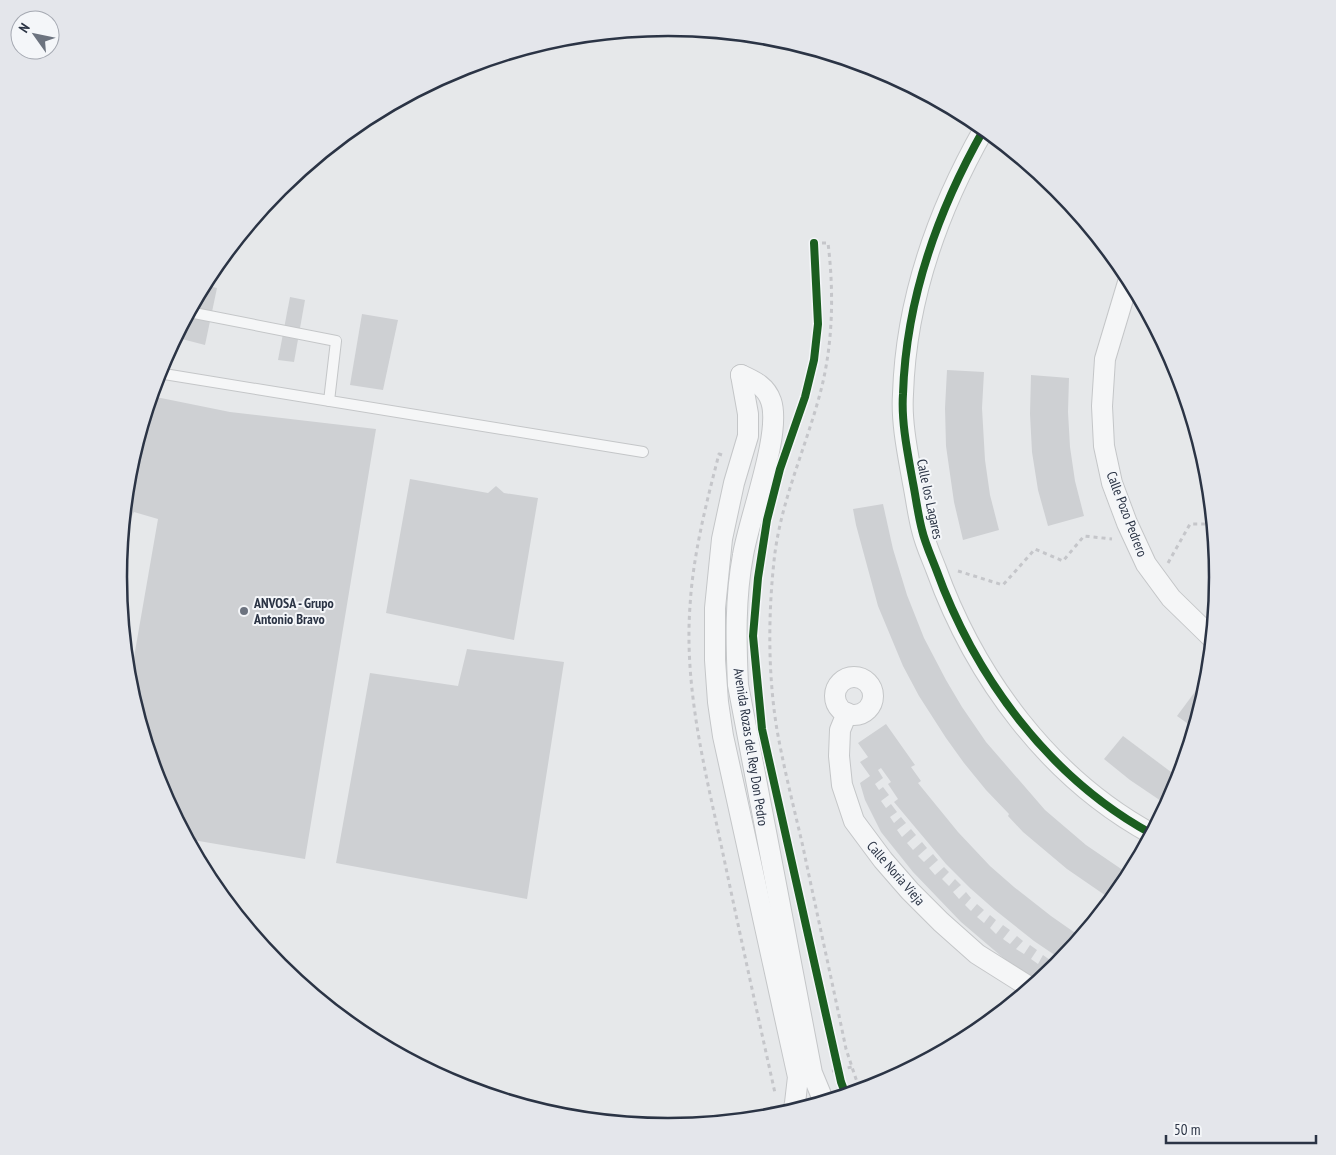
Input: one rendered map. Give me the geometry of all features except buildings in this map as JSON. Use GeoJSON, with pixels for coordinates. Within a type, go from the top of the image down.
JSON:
{"type":"FeatureCollection","features":[{"type":"Feature","properties":{"kind":"street","name":"Calle los Lagares"},"geometry":{"type":"LineString","coordinates":[[980,135],[950,193],[925,261],[908,346],[902,395],[907,452],[922,532],[945,596],[967,642],[996,689],[1029,732],[1061,765],[1094,795],[1146,830]]}},
{"type":"Feature","properties":{"kind":"street","name":"Calle Pozo Pedrero"},"geometry":{"type":"LineString","coordinates":[[1126,290],[1106,359],[1102,406],[1104,446],[1112,482],[1127,523],[1146,564],[1171,598],[1206,632]]}},
{"type":"Feature","properties":{"kind":"street","name":"Avenida Rozas del Rey Don Pedro"},"geometry":{"type":"LineString","coordinates":[[796,1103],[798,1077],[723,736],[715,660],[715,608],[722,539],[734,483],[748,436],[748,414],[741,375],[760,384],[771,401],[773,420],[770,448],[743,555],[736,638],[738,685],[812,1073],[822,1096]]}},
{"type":"Feature","properties":{"kind":"street","name":"Calle Noria Vieja"},"geometry":{"type":"LineString","coordinates":[[847,713],[840,730],[839,756],[842,785],[854,821],[883,860],[941,922],[978,954],[1025,984]]}},
{"type":"Feature","properties":{"kind":"lane"},"geometry":{"type":"LineString","coordinates":[[196,313],[336,340],[328,401]]}},
{"type":"Feature","properties":{"kind":"lane"},"geometry":{"type":"LineString","coordinates":[[166,374],[644,452]]}},
{"type":"Feature","properties":{"kind":"path"},"geometry":{"type":"LineString","coordinates":[[814,246],[828,243],[831,267],[828,360],[811,422],[781,516],[774,561],[770,622],[770,674],[781,749],[846,1049],[858,1084]]}},
{"type":"Feature","properties":{"kind":"path"},"geometry":{"type":"LineString","coordinates":[[952,570],[1004,585],[1035,549],[1063,561],[1084,536],[1112,540],[1127,523]]}},
{"type":"Feature","properties":{"kind":"path"},"geometry":{"type":"LineString","coordinates":[[1162,560],[1166,566],[1190,524],[1206,524]]}},
{"type":"Feature","properties":{"kind":"path"},"geometry":{"type":"LineString","coordinates":[[836,1061],[839,1076]]}},
{"type":"Feature","properties":{"kind":"cycle path"},"geometry":{"type":"LineString","coordinates":[[980,136],[952,191],[927,256],[910,324],[905,359],[904,427],[926,545],[952,609],[972,648],[994,686],[1020,721],[1049,754],[1080,784],[1115,811],[1146,830]]}},
{"type":"Feature","properties":{"kind":"cycle path"},"geometry":{"type":"LineString","coordinates":[[814,243],[818,324],[814,360],[805,397],[780,469],[767,520],[758,578],[753,636],[762,729],[844,1089]]}},
{"type":"Feature","properties":{"kind":"place","name":"ANVOSA - Grupo Antonio Bravo"},"geometry":{"type":"Point","coordinates":[244,611]}}]}
